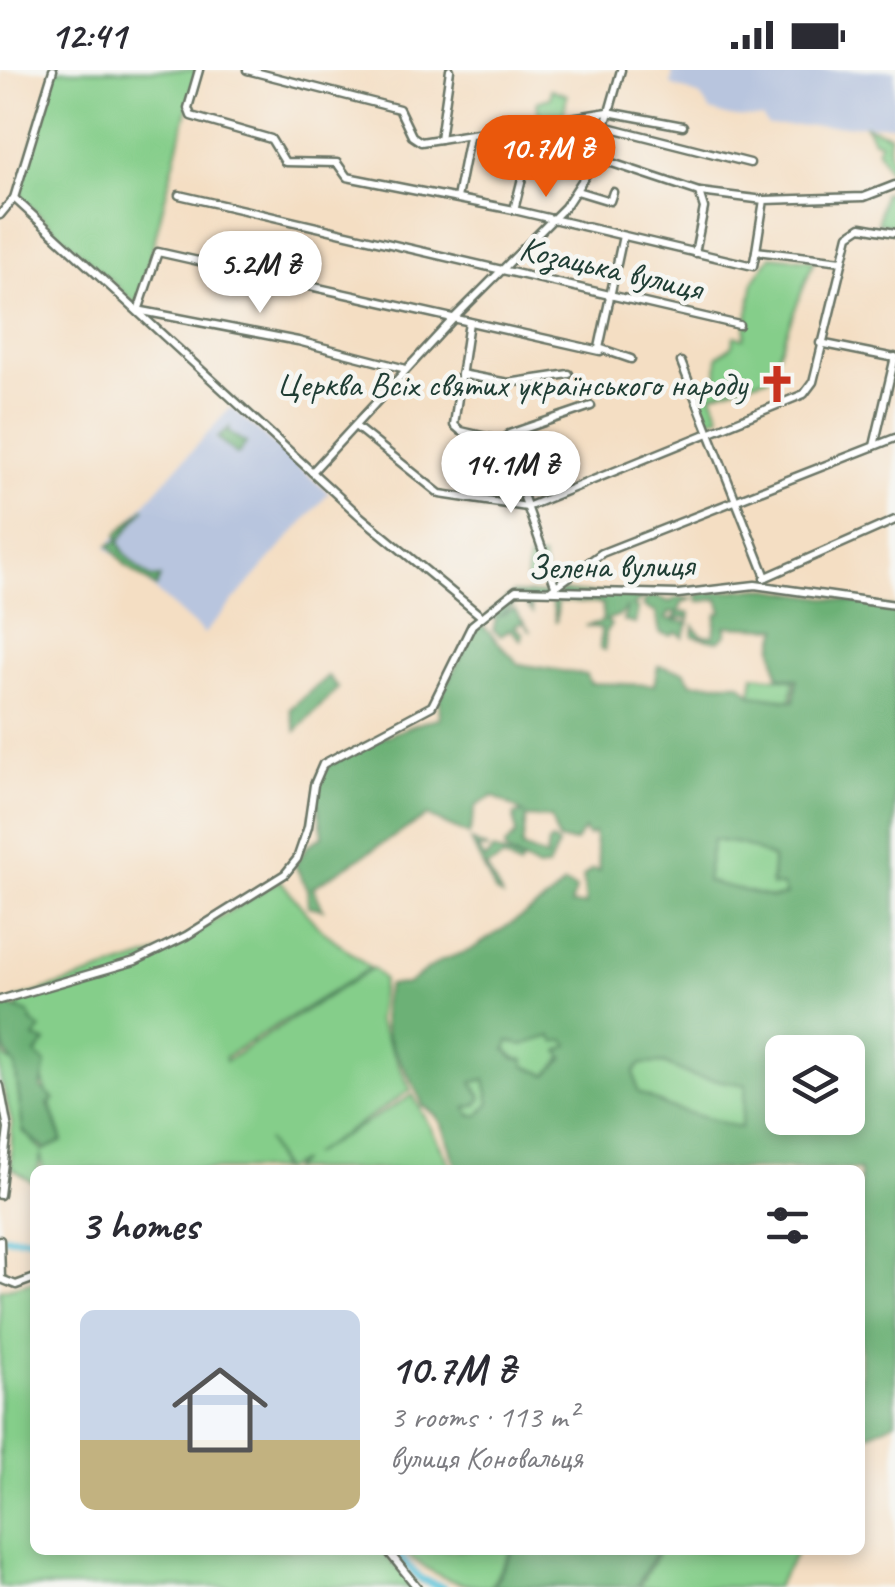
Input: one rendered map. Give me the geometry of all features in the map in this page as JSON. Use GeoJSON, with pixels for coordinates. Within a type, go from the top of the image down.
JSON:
{"type":"FeatureCollection","features":[{"type":"Feature","properties":{"kind":"street"},"geometry":{"type":"LineString","coordinates":[[2,210],[14,198],[52,70]]}},
{"type":"Feature","properties":{"kind":"street"},"geometry":{"type":"LineString","coordinates":[[199,70],[188,108],[199,118],[271,140],[286,162],[337,162],[347,178],[514,210],[753,266],[764,200]]}},
{"type":"Feature","properties":{"kind":"street"},"geometry":{"type":"LineString","coordinates":[[246,70],[400,109],[415,139],[428,143],[536,122],[612,113],[682,126]]}},
{"type":"Feature","properties":{"kind":"street"},"geometry":{"type":"LineString","coordinates":[[440,139],[450,70]]}},
{"type":"Feature","properties":{"kind":"street"},"geometry":{"type":"LineString","coordinates":[[312,472],[576,191],[596,158],[608,127],[620,70]]}},
{"type":"Feature","properties":{"kind":"street"},"geometry":{"type":"LineString","coordinates":[[514,210],[536,122]]}},
{"type":"Feature","properties":{"kind":"street"},"geometry":{"type":"LineString","coordinates":[[608,127],[750,163]]}},
{"type":"Feature","properties":{"kind":"street"},"geometry":{"type":"LineString","coordinates":[[457,198],[469,136]]}},
{"type":"Feature","properties":{"kind":"street"},"geometry":{"type":"LineString","coordinates":[[596,158],[698,192],[764,200],[864,197],[895,185]]}},
{"type":"Feature","properties":{"kind":"street"},"geometry":{"type":"LineString","coordinates":[[576,191],[610,201],[614,192]]}},
{"type":"Feature","properties":{"kind":"street"},"geometry":{"type":"LineString","coordinates":[[694,253],[704,208],[698,192]]}},
{"type":"Feature","properties":{"kind":"street","name":"Козацька вулиця"},"geometry":{"type":"LineString","coordinates":[[180,194],[317,230],[739,324]]}},
{"type":"Feature","properties":{"kind":"street"},"geometry":{"type":"LineString","coordinates":[[0,1000],[147,956],[285,874],[297,858],[308,827],[314,785],[323,764],[432,706],[472,625],[481,616],[312,472],[14,198]]}},
{"type":"Feature","properties":{"kind":"street"},"geometry":{"type":"LineString","coordinates":[[356,426],[440,494],[527,507],[709,436],[804,394],[813,382],[849,234],[856,228],[895,232]]}},
{"type":"Feature","properties":{"kind":"street"},"geometry":{"type":"LineString","coordinates":[[600,351],[624,236]]}},
{"type":"Feature","properties":{"kind":"street"},"geometry":{"type":"LineString","coordinates":[[756,251],[842,261]]}},
{"type":"Feature","properties":{"kind":"street"},"geometry":{"type":"LineString","coordinates":[[138,310],[158,252],[630,359]]}},
{"type":"Feature","properties":{"kind":"street"},"geometry":{"type":"LineString","coordinates":[[138,310],[406,369]]}},
{"type":"Feature","properties":{"kind":"street"},"geometry":{"type":"LineString","coordinates":[[468,321],[456,429],[504,441]]}},
{"type":"Feature","properties":{"kind":"street"},"geometry":{"type":"LineString","coordinates":[[820,343],[895,358],[874,446]]}},
{"type":"Feature","properties":{"kind":"street"},"geometry":{"type":"LineString","coordinates":[[681,362],[766,577]]}},
{"type":"Feature","properties":{"kind":"street"},"geometry":{"type":"LineString","coordinates":[[461,374],[508,383],[569,374]]}},
{"type":"Feature","properties":{"kind":"street"},"geometry":{"type":"LineString","coordinates":[[591,406],[508,434],[504,441],[554,587],[602,553],[895,438]]}},
{"type":"Feature","properties":{"kind":"street"},"geometry":{"type":"LineString","coordinates":[[755,585],[895,520]]}},
{"type":"Feature","properties":{"kind":"street","name":"Зелена вулиця"},"geometry":{"type":"LineString","coordinates":[[481,616],[516,590],[554,587],[678,594],[755,585],[895,605]]}},
{"type":"Feature","properties":{"kind":"street"},"geometry":{"type":"LineString","coordinates":[[0,1086],[8,1130],[0,1195]]}},
{"type":"Feature","properties":{"kind":"street"},"geometry":{"type":"LineString","coordinates":[[0,1240],[1,1280],[16,1284],[30,1280]]}},
{"type":"Feature","properties":{"kind":"street"},"geometry":{"type":"LineString","coordinates":[[390,1555],[417,1587]]}},
{"type":"Feature","properties":{"kind":"shaded area"},"geometry":{"type":"Polygon","coordinates":[[[673,70],[895,70],[895,130],[893,125],[768,126],[762,118],[729,117],[710,111],[700,96],[671,85],[673,70]]]}},
{"type":"Feature","properties":{"kind":"shaded area"},"geometry":{"type":"Polygon","coordinates":[[[231,407],[329,493],[204,634],[106,547],[231,407]]]}},
{"type":"Feature","properties":{"kind":"green space"},"geometry":{"type":"Polygon","coordinates":[[[55,70],[197,70],[138,306],[23,200],[20,187],[55,70]]]}},
{"type":"Feature","properties":{"kind":"green space"},"geometry":{"type":"Polygon","coordinates":[[[551,89],[567,95],[564,113],[539,118],[537,102],[550,98],[551,89]]]}},
{"type":"Feature","properties":{"kind":"green space"},"geometry":{"type":"Polygon","coordinates":[[[866,126],[890,135],[895,184],[877,148],[880,142],[873,140],[866,126]]]}},
{"type":"Feature","properties":{"kind":"green space"},"geometry":{"type":"Polygon","coordinates":[[[895,189],[895,226],[878,223],[883,194],[895,189]]]}},
{"type":"Feature","properties":{"kind":"green space"},"geometry":{"type":"Polygon","coordinates":[[[771,256],[814,260],[769,377],[712,394],[720,416],[708,420],[695,387],[717,380],[718,356],[733,345],[734,336],[744,338],[754,280],[771,256]]]}},
{"type":"Feature","properties":{"kind":"green space"},"geometry":{"type":"Polygon","coordinates":[[[229,428],[228,432],[246,443],[237,455],[218,438],[229,428]]]}},
{"type":"Feature","properties":{"kind":"green space"},"geometry":{"type":"Polygon","coordinates":[[[145,508],[119,541],[141,570],[151,578],[160,577],[156,588],[127,567],[109,545],[118,541],[117,534],[145,508]]]}},
{"type":"Feature","properties":{"kind":"green space"},"geometry":{"type":"Polygon","coordinates":[[[542,557],[548,581],[526,581],[528,559],[542,557]]]}},
{"type":"Feature","properties":{"kind":"green space"},"geometry":{"type":"Polygon","coordinates":[[[761,588],[895,608],[895,1421],[865,1436],[865,1165],[456,1165],[442,1125],[423,1106],[392,1047],[383,1019],[388,985],[407,984],[440,961],[471,950],[550,898],[564,884],[576,889],[571,905],[586,905],[583,877],[592,869],[600,871],[594,833],[588,836],[584,830],[575,842],[558,840],[551,818],[526,817],[522,848],[546,858],[548,843],[552,840],[558,845],[548,867],[538,869],[506,851],[505,846],[516,835],[514,815],[523,813],[493,796],[476,806],[469,835],[427,816],[313,887],[323,909],[308,906],[307,889],[295,865],[307,846],[323,836],[317,795],[320,773],[358,748],[440,718],[439,699],[479,622],[519,664],[587,675],[590,683],[654,685],[658,666],[684,671],[691,683],[740,683],[752,695],[794,701],[797,679],[778,676],[773,647],[779,628],[725,626],[727,634],[718,641],[693,636],[694,626],[701,635],[714,636],[717,614],[722,612],[718,599],[698,602],[697,594],[761,588]],[[713,840],[706,881],[773,898],[786,895],[782,886],[772,886],[773,858],[742,844],[713,840]],[[551,1036],[523,1045],[509,1041],[506,1050],[514,1058],[524,1060],[525,1066],[547,1075],[564,1058],[559,1051],[569,1045],[565,1040],[555,1042],[551,1036]],[[664,1063],[641,1064],[634,1072],[638,1092],[668,1107],[741,1128],[746,1085],[692,1076],[664,1063]],[[485,1080],[472,1082],[482,1098],[477,1105],[466,1108],[471,1116],[479,1115],[490,1103],[485,1080]]]}},
{"type":"Feature","properties":{"kind":"green space"},"geometry":{"type":"Polygon","coordinates":[[[560,591],[642,599],[633,606],[638,609],[635,624],[623,621],[627,607],[620,615],[606,620],[611,625],[606,631],[605,650],[600,648],[601,628],[585,626],[602,622],[603,604],[558,601],[556,623],[552,601],[531,601],[532,611],[521,598],[498,617],[514,609],[531,632],[523,622],[514,626],[523,634],[521,640],[510,629],[501,636],[493,630],[496,619],[488,614],[513,593],[554,594],[557,598],[560,591]]]}},
{"type":"Feature","properties":{"kind":"green space"},"geometry":{"type":"Polygon","coordinates":[[[655,596],[670,602],[678,597],[692,599],[682,603],[679,612],[690,613],[689,621],[686,617],[673,619],[678,612],[670,612],[666,619],[689,623],[683,637],[677,632],[671,636],[660,633],[656,613],[643,606],[647,598],[655,596]]]}},
{"type":"Feature","properties":{"kind":"green space"},"geometry":{"type":"Polygon","coordinates":[[[754,675],[794,680],[791,700],[751,695],[754,675]]]}},
{"type":"Feature","properties":{"kind":"green space"},"geometry":{"type":"Polygon","coordinates":[[[328,676],[338,688],[296,731],[290,709],[328,676]]]}},
{"type":"Feature","properties":{"kind":"green space"},"geometry":{"type":"Polygon","coordinates":[[[712,840],[742,844],[774,858],[771,882],[782,885],[786,895],[773,898],[705,881],[712,840]]]}},
{"type":"Feature","properties":{"kind":"green space"},"geometry":{"type":"Polygon","coordinates":[[[471,841],[488,849],[477,848],[485,860],[493,850],[523,861],[519,867],[504,858],[486,867],[502,896],[496,893],[471,841]]]}},
{"type":"Feature","properties":{"kind":"green space"},"geometry":{"type":"Polygon","coordinates":[[[280,880],[317,926],[370,968],[225,1057],[226,1061],[373,968],[383,979],[377,1020],[411,1090],[311,1155],[413,1095],[450,1165],[297,1165],[301,1161],[280,1165],[267,1140],[278,1165],[42,1165],[41,1154],[39,1165],[30,1165],[30,1180],[11,1167],[12,1123],[0,1077],[0,1040],[5,1058],[15,1065],[23,1131],[42,1151],[63,1141],[16,999],[166,951],[280,880]]]}},
{"type":"Feature","properties":{"kind":"green space"},"geometry":{"type":"Polygon","coordinates":[[[0,1002],[29,1013],[41,1029],[34,1038],[46,1042],[36,1054],[46,1064],[41,1088],[54,1099],[48,1104],[61,1137],[60,1142],[45,1149],[23,1131],[15,1065],[2,1037],[0,1002]]]}},
{"type":"Feature","properties":{"kind":"green space"},"geometry":{"type":"Polygon","coordinates":[[[551,1036],[569,1040],[564,1055],[547,1075],[525,1066],[506,1049],[508,1041],[523,1044],[551,1036]]]}},
{"type":"Feature","properties":{"kind":"green space"},"geometry":{"type":"Polygon","coordinates":[[[641,1063],[664,1063],[692,1076],[747,1084],[741,1128],[668,1107],[638,1092],[634,1071],[641,1063]]]}},
{"type":"Feature","properties":{"kind":"green space"},"geometry":{"type":"Polygon","coordinates":[[[485,1080],[490,1103],[479,1115],[471,1116],[466,1108],[477,1105],[472,1082],[485,1080]]]}},
{"type":"Feature","properties":{"kind":"green space"},"geometry":{"type":"Polygon","coordinates":[[[30,1282],[30,1555],[385,1555],[414,1587],[0,1587],[0,1290],[30,1282]]]}},
{"type":"Feature","properties":{"kind":"green space"},"geometry":{"type":"Polygon","coordinates":[[[408,1555],[508,1555],[490,1587],[442,1577],[408,1555]]]}},
{"type":"Feature","properties":{"kind":"green space"},"geometry":{"type":"Polygon","coordinates":[[[510,1555],[654,1555],[636,1587],[493,1587],[510,1555]]]}},
{"type":"Feature","properties":{"kind":"green space"},"geometry":{"type":"Polygon","coordinates":[[[657,1555],[795,1555],[776,1587],[639,1587],[657,1555]]]}},
{"type":"Feature","properties":{"kind":"waterway"},"geometry":{"type":"LineString","coordinates":[[5,1237],[30,1237]]}},
{"type":"Feature","properties":{"kind":"waterway"},"geometry":{"type":"LineString","coordinates":[[398,1555],[420,1579],[443,1587]]}},
{"type":"Feature","properties":{"kind":"place","name":"Церква Всіх святих українського народу"},"geometry":{"type":"Point","coordinates":[777,384]}}]}
